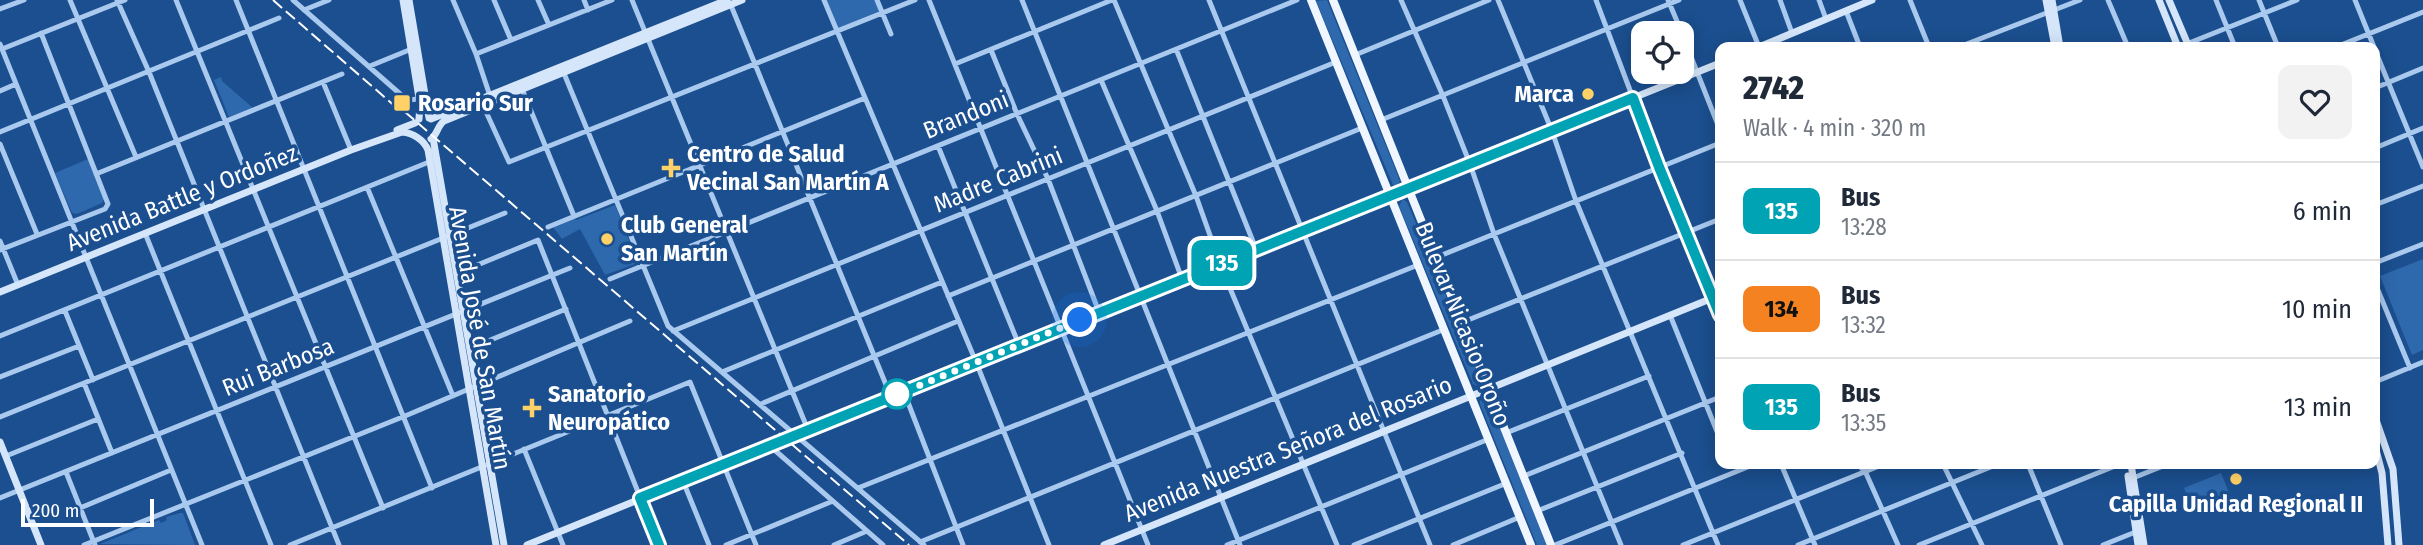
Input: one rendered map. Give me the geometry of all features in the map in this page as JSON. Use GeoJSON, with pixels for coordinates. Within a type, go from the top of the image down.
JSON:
{"type":"FeatureCollection","features":[{"type":"Feature","properties":{"kind":"main road","name":"Bulevar Nicasio Oroño"},"geometry":{"type":"LineString","coordinates":[[1311,0],[1531,545]]}},
{"type":"Feature","properties":{"kind":"main road","name":"Bulevar Nicasio Oroño"},"geometry":{"type":"LineString","coordinates":[[1333,0],[1537,511],[1553,545]]}},
{"type":"Feature","properties":{"kind":"street"},"geometry":{"type":"LineString","coordinates":[[0,9],[24,0]]}},
{"type":"Feature","properties":{"kind":"street"},"geometry":{"type":"LineString","coordinates":[[70,0],[136,157]]}},
{"type":"Feature","properties":{"kind":"street"},"geometry":{"type":"LineString","coordinates":[[176,0],[383,508]]}},
{"type":"Feature","properties":{"kind":"street"},"geometry":{"type":"LineString","coordinates":[[236,0],[432,488]]}},
{"type":"Feature","properties":{"kind":"street"},"geometry":{"type":"LineString","coordinates":[[293,0],[407,100],[419,99]]}},
{"type":"Feature","properties":{"kind":"street"},"geometry":{"type":"LineString","coordinates":[[304,10],[329,0]]}},
{"type":"Feature","properties":{"kind":"street"},"geometry":{"type":"LineString","coordinates":[[403,0],[430,118],[435,122],[435,134]]}},
{"type":"Feature","properties":{"kind":"street"},"geometry":{"type":"LineString","coordinates":[[409,0],[421,114],[413,130],[418,138],[429,141],[444,121],[482,103],[729,1],[741,0]]}},
{"type":"Feature","properties":{"kind":"street"},"geometry":{"type":"LineString","coordinates":[[453,0],[476,54],[491,99]]}},
{"type":"Feature","properties":{"kind":"street"},"geometry":{"type":"LineString","coordinates":[[494,0],[511,40]]}},
{"type":"Feature","properties":{"kind":"street"},"geometry":{"type":"LineString","coordinates":[[538,0],[548,25]]}},
{"type":"Feature","properties":{"kind":"street"},"geometry":{"type":"LineString","coordinates":[[584,0],[588,10]]}},
{"type":"Feature","properties":{"kind":"street"},"geometry":{"type":"LineString","coordinates":[[476,54],[612,0]]}},
{"type":"Feature","properties":{"kind":"street"},"geometry":{"type":"LineString","coordinates":[[632,0],[808,430]]}},
{"type":"Feature","properties":{"kind":"street"},"geometry":{"type":"LineString","coordinates":[[824,0],[976,362],[1049,545]]}},
{"type":"Feature","properties":{"kind":"street"},"geometry":{"type":"LineString","coordinates":[[877,0],[891,34]]}},
{"type":"Feature","properties":{"kind":"street"},"geometry":{"type":"LineString","coordinates":[[482,103],[509,162],[915,0]]}},
{"type":"Feature","properties":{"kind":"street"},"geometry":{"type":"LineString","coordinates":[[929,0],[1148,545]]}},
{"type":"Feature","properties":{"kind":"street"},"geometry":{"type":"LineString","coordinates":[[1022,0],[1239,543]]}},
{"type":"Feature","properties":{"kind":"street"},"geometry":{"type":"LineString","coordinates":[[955,64],[1113,0],[1169,130],[1220,264],[1337,545]]}},
{"type":"Feature","properties":{"kind":"street"},"geometry":{"type":"LineString","coordinates":[[1209,0],[1430,545]]}},
{"type":"Feature","properties":{"kind":"street","name":"Brandoni"},"geometry":{"type":"LineString","coordinates":[[610,279],[1297,0]]}},
{"type":"Feature","properties":{"kind":"street"},"geometry":{"type":"LineString","coordinates":[[1401,0],[1443,96],[1494,234],[1621,545]]}},
{"type":"Feature","properties":{"kind":"street"},"geometry":{"type":"LineString","coordinates":[[1355,55],[1489,0]]}},
{"type":"Feature","properties":{"kind":"street"},"geometry":{"type":"LineString","coordinates":[[1499,0],[1552,131],[1576,201],[1718,545]]}},
{"type":"Feature","properties":{"kind":"street"},"geometry":{"type":"LineString","coordinates":[[1596,0],[1685,232],[1715,294]]}},
{"type":"Feature","properties":{"kind":"street"},"geometry":{"type":"LineString","coordinates":[[1381,120],[1608,30],[1668,2],[1679,0]]}},
{"type":"Feature","properties":{"kind":"street"},"geometry":{"type":"LineString","coordinates":[[1740,0],[1757,42]]}},
{"type":"Feature","properties":{"kind":"street"},"geometry":{"type":"LineString","coordinates":[[1780,0],[1792,33]]}},
{"type":"Feature","properties":{"kind":"street"},"geometry":{"type":"LineString","coordinates":[[1819,0],[1826,19]]}},
{"type":"Feature","properties":{"kind":"street"},"geometry":{"type":"LineString","coordinates":[[1771,42],[1872,0]]}},
{"type":"Feature","properties":{"kind":"street"},"geometry":{"type":"LineString","coordinates":[[1910,0],[1927,42]]}},
{"type":"Feature","properties":{"kind":"street"},"geometry":{"type":"LineString","coordinates":[[2046,0],[2059,42]]}},
{"type":"Feature","properties":{"kind":"street"},"geometry":{"type":"LineString","coordinates":[[2052,0],[2054,42]]}},
{"type":"Feature","properties":{"kind":"street"},"geometry":{"type":"LineString","coordinates":[[1971,42],[2080,0]]}},
{"type":"Feature","properties":{"kind":"street"},"geometry":{"type":"LineString","coordinates":[[2108,0],[2126,42]]}},
{"type":"Feature","properties":{"kind":"street"},"geometry":{"type":"LineString","coordinates":[[2159,0],[2176,42]]}},
{"type":"Feature","properties":{"kind":"street"},"geometry":{"type":"LineString","coordinates":[[2169,0],[2186,42]]}},
{"type":"Feature","properties":{"kind":"street"},"geometry":{"type":"LineString","coordinates":[[2216,0],[2233,42]]}},
{"type":"Feature","properties":{"kind":"street"},"geometry":{"type":"LineString","coordinates":[[2259,0],[2276,42]]}},
{"type":"Feature","properties":{"kind":"street"},"geometry":{"type":"LineString","coordinates":[[2197,42],[2297,0]]}},
{"type":"Feature","properties":{"kind":"street"},"geometry":{"type":"LineString","coordinates":[[2355,0],[2371,42]]}},
{"type":"Feature","properties":{"kind":"street"},"geometry":{"type":"LineString","coordinates":[[202,545],[1,47],[120,1],[339,545]]}},
{"type":"Feature","properties":{"kind":"street"},"geometry":{"type":"LineString","coordinates":[[729,1],[891,397]]}},
{"type":"Feature","properties":{"kind":"street"},"geometry":{"type":"LineString","coordinates":[[1668,2],[1676,21]]}},
{"type":"Feature","properties":{"kind":"street"},"geometry":{"type":"LineString","coordinates":[[1846,11],[1858,42]]}},
{"type":"Feature","properties":{"kind":"street"},"geometry":{"type":"LineString","coordinates":[[2348,42],[2423,12]]}},
{"type":"Feature","properties":{"kind":"street"},"geometry":{"type":"LineString","coordinates":[[0,132],[279,18]]}},
{"type":"Feature","properties":{"kind":"street"},"geometry":{"type":"LineString","coordinates":[[2,249],[107,206],[107,200],[41,33]]}},
{"type":"Feature","properties":{"kind":"street"},"geometry":{"type":"LineString","coordinates":[[370,66],[414,48]]}},
{"type":"Feature","properties":{"kind":"street"},"geometry":{"type":"LineString","coordinates":[[1176,49],[1256,249]]}},
{"type":"Feature","properties":{"kind":"street"},"geometry":{"type":"LineString","coordinates":[[991,50],[1048,179],[1099,312]]}},
{"type":"Feature","properties":{"kind":"street","name":"Madre Cabrini"},"geometry":{"type":"LineString","coordinates":[[671,329],[754,298],[1336,62]]}},
{"type":"Feature","properties":{"kind":"street"},"geometry":{"type":"LineString","coordinates":[[1694,62],[1715,117]]}},
{"type":"Feature","properties":{"kind":"street"},"geometry":{"type":"LineString","coordinates":[[2380,63],[2423,167]]}},
{"type":"Feature","properties":{"kind":"street"},"geometry":{"type":"LineString","coordinates":[[527,545],[1715,65]]}},
{"type":"Feature","properties":{"kind":"street"},"geometry":{"type":"LineString","coordinates":[[2380,86],[2423,68]]}},
{"type":"Feature","properties":{"kind":"street"},"geometry":{"type":"LineString","coordinates":[[491,99],[522,89],[563,70]]}},
{"type":"Feature","properties":{"kind":"street"},"geometry":{"type":"LineString","coordinates":[[563,70],[671,329],[922,544],[1445,329]]}},
{"type":"Feature","properties":{"kind":"street"},"geometry":{"type":"LineString","coordinates":[[96,174],[342,74]]}},
{"type":"Feature","properties":{"kind":"street"},"geometry":{"type":"LineString","coordinates":[[1101,79],[1157,211],[1182,279]]}},
{"type":"Feature","properties":{"kind":"street"},"geometry":{"type":"LineString","coordinates":[[323,82],[351,150]]}},
{"type":"Feature","properties":{"kind":"street"},"geometry":{"type":"LineString","coordinates":[[0,91],[16,85]]}},
{"type":"Feature","properties":{"kind":"street"},"geometry":{"type":"LineString","coordinates":[[522,89],[575,216]]}},
{"type":"Feature","properties":{"kind":"street"},"geometry":{"type":"LineString","coordinates":[[548,227],[865,98]]}},
{"type":"Feature","properties":{"kind":"street"},"geometry":{"type":"LineString","coordinates":[[417,121],[482,103]]}},
{"type":"Feature","properties":{"kind":"street","name":"Avenida Battle y Ordoñez"},"geometry":{"type":"LineString","coordinates":[[0,292],[417,121]]}},
{"type":"Feature","properties":{"kind":"street"},"geometry":{"type":"LineString","coordinates":[[948,296],[1363,128]]}},
{"type":"Feature","properties":{"kind":"street"},"geometry":{"type":"LineString","coordinates":[[2380,146],[2423,128]]}},
{"type":"Feature","properties":{"kind":"street","name":"Avenida Battle y Ordoñez"},"geometry":{"type":"LineString","coordinates":[[378,139],[402,132],[410,132],[418,138]]}},
{"type":"Feature","properties":{"kind":"street","name":"Avenida José de San Martín"},"geometry":{"type":"LineString","coordinates":[[435,134],[447,236],[487,465],[504,545]]}},
{"type":"Feature","properties":{"kind":"street","name":"Avenida José de San Martín"},"geometry":{"type":"LineString","coordinates":[[418,138],[428,150],[458,272],[460,312],[471,348],[473,387]]}},
{"type":"Feature","properties":{"kind":"street"},"geometry":{"type":"LineString","coordinates":[[0,144],[37,234]]}},
{"type":"Feature","properties":{"kind":"street"},"geometry":{"type":"LineString","coordinates":[[1437,257],[1715,145]]}},
{"type":"Feature","properties":{"kind":"street"},"geometry":{"type":"LineString","coordinates":[[938,146],[1019,345]]}},
{"type":"Feature","properties":{"kind":"street"},"geometry":{"type":"LineString","coordinates":[[0,336],[429,162]]}},
{"type":"Feature","properties":{"kind":"street"},"geometry":{"type":"LineString","coordinates":[[2380,203],[2423,186]]}},
{"type":"Feature","properties":{"kind":"street"},"geometry":{"type":"LineString","coordinates":[[367,187],[453,396]]}},
{"type":"Feature","properties":{"kind":"street"},"geometry":{"type":"LineString","coordinates":[[0,417],[505,213]]}},
{"type":"Feature","properties":{"kind":"street"},"geometry":{"type":"LineString","coordinates":[[1463,322],[1715,221]]}},
{"type":"Feature","properties":{"kind":"street"},"geometry":{"type":"LineString","coordinates":[[145,233],[271,545]]}},
{"type":"Feature","properties":{"kind":"street"},"geometry":{"type":"LineString","coordinates":[[458,272],[538,240],[659,545]]}},
{"type":"Feature","properties":{"kind":"street"},"geometry":{"type":"LineString","coordinates":[[0,241],[18,285]]}},
{"type":"Feature","properties":{"kind":"street"},"geometry":{"type":"LineString","coordinates":[[2380,262],[2423,244]]}},
{"type":"Feature","properties":{"kind":"street"},"geometry":{"type":"LineString","coordinates":[[859,488],[1419,265]]}},
{"type":"Feature","properties":{"kind":"street","name":"Rui Barbosa"},"geometry":{"type":"LineString","coordinates":[[0,498],[570,268]]}},
{"type":"Feature","properties":{"kind":"street"},"geometry":{"type":"LineString","coordinates":[[722,372],[942,282]]}},
{"type":"Feature","properties":{"kind":"street"},"geometry":{"type":"LineString","coordinates":[[2380,295],[2410,368]]}},
{"type":"Feature","properties":{"kind":"street","name":"Avenida Nuestra Señora del Rosario"},"geometry":{"type":"LineString","coordinates":[[1104,545],[1715,296]]}},
{"type":"Feature","properties":{"kind":"street"},"geometry":{"type":"LineString","coordinates":[[471,348],[566,309]]}},
{"type":"Feature","properties":{"kind":"street"},"geometry":{"type":"LineString","coordinates":[[65,310],[93,380]]}},
{"type":"Feature","properties":{"kind":"street"},"geometry":{"type":"LineString","coordinates":[[1670,315],[1715,426]]}},
{"type":"Feature","properties":{"kind":"street"},"geometry":{"type":"LineString","coordinates":[[84,545],[405,416],[630,321]]}},
{"type":"Feature","properties":{"kind":"street"},"geometry":{"type":"LineString","coordinates":[[761,404],[958,321]]}},
{"type":"Feature","properties":{"kind":"street"},"geometry":{"type":"LineString","coordinates":[[0,377],[79,346]]}},
{"type":"Feature","properties":{"kind":"street"},"geometry":{"type":"LineString","coordinates":[[2380,380],[2423,362]]}},
{"type":"Feature","properties":{"kind":"street"},"geometry":{"type":"LineString","coordinates":[[1506,433],[1649,376]]}},
{"type":"Feature","properties":{"kind":"street"},"geometry":{"type":"LineString","coordinates":[[290,545],[690,382],[756,545]]}},
{"type":"Feature","properties":{"kind":"street"},"geometry":{"type":"LineString","coordinates":[[84,383],[112,453]]}},
{"type":"Feature","properties":{"kind":"street"},"geometry":{"type":"LineString","coordinates":[[904,392],[964,545]]}},
{"type":"Feature","properties":{"kind":"street"},"geometry":{"type":"LineString","coordinates":[[1524,476],[1715,399]]}},
{"type":"Feature","properties":{"kind":"street"},"geometry":{"type":"LineString","coordinates":[[6,456],[98,419]]}},
{"type":"Feature","properties":{"kind":"street"},"geometry":{"type":"LineString","coordinates":[[2380,432],[2392,469],[2399,545]]}},
{"type":"Feature","properties":{"kind":"street"},"geometry":{"type":"LineString","coordinates":[[1227,545],[1239,543],[1489,439]]}},
{"type":"Feature","properties":{"kind":"street"},"geometry":{"type":"LineString","coordinates":[[0,442],[41,545]]}},
{"type":"Feature","properties":{"kind":"street"},"geometry":{"type":"LineString","coordinates":[[770,446],[883,545]]}},
{"type":"Feature","properties":{"kind":"street"},"geometry":{"type":"LineString","coordinates":[[524,449],[563,545]]}},
{"type":"Feature","properties":{"kind":"street"},"geometry":{"type":"LineString","coordinates":[[1537,511],[1682,453]]}},
{"type":"Feature","properties":{"kind":"street","name":"Avenida José de San Martín"},"geometry":{"type":"LineString","coordinates":[[487,465],[496,545]]}},
{"type":"Feature","properties":{"kind":"street"},"geometry":{"type":"LineString","coordinates":[[2380,465],[2388,545]]}},
{"type":"Feature","properties":{"kind":"street"},"geometry":{"type":"LineString","coordinates":[[1732,469],[1734,473]]}},
{"type":"Feature","properties":{"kind":"street"},"geometry":{"type":"LineString","coordinates":[[1553,545],[1743,469]]}},
{"type":"Feature","properties":{"kind":"street"},"geometry":{"type":"LineString","coordinates":[[1784,469],[1814,542]]}},
{"type":"Feature","properties":{"kind":"street"},"geometry":{"type":"LineString","coordinates":[[1863,469],[1898,545]]}},
{"type":"Feature","properties":{"kind":"street"},"geometry":{"type":"LineString","coordinates":[[1683,545],[1870,469]]}},
{"type":"Feature","properties":{"kind":"street"},"geometry":{"type":"LineString","coordinates":[[1946,469],[1982,545]]}},
{"type":"Feature","properties":{"kind":"street"},"geometry":{"type":"LineString","coordinates":[[1798,545],[1814,542],[1985,469]]}},
{"type":"Feature","properties":{"kind":"street"},"geometry":{"type":"LineString","coordinates":[[2030,469],[2061,545]]}},
{"type":"Feature","properties":{"kind":"street"},"geometry":{"type":"LineString","coordinates":[[1919,545],[2108,469]]}},
{"type":"Feature","properties":{"kind":"street"},"geometry":{"type":"LineString","coordinates":[[2129,469],[2139,531],[2144,545]]}},
{"type":"Feature","properties":{"kind":"street"},"geometry":{"type":"LineString","coordinates":[[2130,469],[2139,531],[2138,545]]}},
{"type":"Feature","properties":{"kind":"street"},"geometry":{"type":"LineString","coordinates":[[2133,478],[2156,469]]}},
{"type":"Feature","properties":{"kind":"street"},"geometry":{"type":"LineString","coordinates":[[80,508],[171,470]]}},
{"type":"Feature","properties":{"kind":"street"},"geometry":{"type":"LineString","coordinates":[[66,472],[94,543]]}},
{"type":"Feature","properties":{"kind":"street"},"geometry":{"type":"LineString","coordinates":[[683,481],[709,545]]}},
{"type":"Feature","properties":{"kind":"street"},"geometry":{"type":"LineString","coordinates":[[1354,545],[1507,483]]}},
{"type":"Feature","properties":{"kind":"street"},"geometry":{"type":"LineString","coordinates":[[726,545],[833,501]]}},
{"type":"Feature","properties":{"kind":"street"},"geometry":{"type":"LineString","coordinates":[[1453,545],[1520,517]]}},
{"type":"Feature","properties":{"kind":"street"},"geometry":{"type":"LineString","coordinates":[[834,545],[867,531]]}},
{"type":"Feature","properties":{"kind":"street"},"geometry":{"type":"LineString","coordinates":[[2103,545],[2139,531]]}},
{"type":"Feature","properties":{"kind":"shaded area"},"geometry":{"type":"Polygon","coordinates":[[[824,0],[877,0],[882,13],[837,31],[824,0]]]}},
{"type":"Feature","properties":{"kind":"shaded area"},"geometry":{"type":"Polygon","coordinates":[[[1327,0],[1400,181],[1397,187],[1393,185],[1316,1],[1327,0]]]}},
{"type":"Feature","properties":{"kind":"shaded area"},"geometry":{"type":"Polygon","coordinates":[[[221,77],[222,81],[253,108],[229,117],[214,80],[221,77]]]}},
{"type":"Feature","properties":{"kind":"shaded area"},"geometry":{"type":"Polygon","coordinates":[[[88,159],[104,199],[102,203],[77,214],[72,213],[55,173],[88,159]]]}},
{"type":"Feature","properties":{"kind":"shaded area"},"geometry":{"type":"Polygon","coordinates":[[[1403,199],[1407,202],[1481,381],[1478,386],[1473,384],[1399,206],[1403,199]]]}},
{"type":"Feature","properties":{"kind":"shaded area","name":"Club General San Martín"},"geometry":{"type":"Polygon","coordinates":[[[615,205],[638,263],[605,275],[580,229],[562,239],[553,227],[615,205]]]}},
{"type":"Feature","properties":{"kind":"shaded area"},"geometry":{"type":"Polygon","coordinates":[[[2423,259],[2423,350],[2412,355],[2380,276],[2423,259]]]}},
{"type":"Feature","properties":{"kind":"shaded area"},"geometry":{"type":"Polygon","coordinates":[[[1484,397],[1489,400],[1548,545],[1537,545],[1480,404],[1484,397]]]}},
{"type":"Feature","properties":{"kind":"shaded area"},"geometry":{"type":"Polygon","coordinates":[[[2221,473],[2230,495],[2193,511],[2184,488],[2221,473]]]}},
{"type":"Feature","properties":{"kind":"shaded area"},"geometry":{"type":"Polygon","coordinates":[[[183,513],[195,545],[100,544],[159,520],[161,523],[167,520],[166,517],[183,513]]]}},
{"type":"Feature","properties":{"kind":"railway"},"geometry":{"type":"LineString","coordinates":[[273,0],[397,108]]}},
{"type":"Feature","properties":{"kind":"railway"},"geometry":{"type":"LineString","coordinates":[[405,112],[909,545]]}},
{"type":"Feature","properties":{"kind":"bus line","name":"135"},"geometry":{"type":"LineString","coordinates":[[659,545],[640,498],[1633,98],[1715,303]]}},
{"type":"Feature","properties":{"kind":"place","name":"Marca"},"geometry":{"type":"Point","coordinates":[1588,94]}},
{"type":"Feature","properties":{"kind":"place","name":"Rosario Sur"},"geometry":{"type":"Point","coordinates":[402,103]}},
{"type":"Feature","properties":{"kind":"place","name":"Centro de Salud Vecinal San Martín A"},"geometry":{"type":"Point","coordinates":[671,168]}},
{"type":"Feature","properties":{"kind":"place","name":"Club General San Martín"},"geometry":{"type":"Point","coordinates":[607,239]}},
{"type":"Feature","properties":{"kind":"place","name":"Sanatorio Neuropático"},"geometry":{"type":"Point","coordinates":[532,408]}},
{"type":"Feature","properties":{"kind":"place","name":"Capilla Unidad Regional II"},"geometry":{"type":"Point","coordinates":[2236,479]}},
{"type":"Feature","properties":{"kind":"route"},"geometry":{"type":"LineString","coordinates":[[897,394],[891,397],[1080,320]]}}]}
